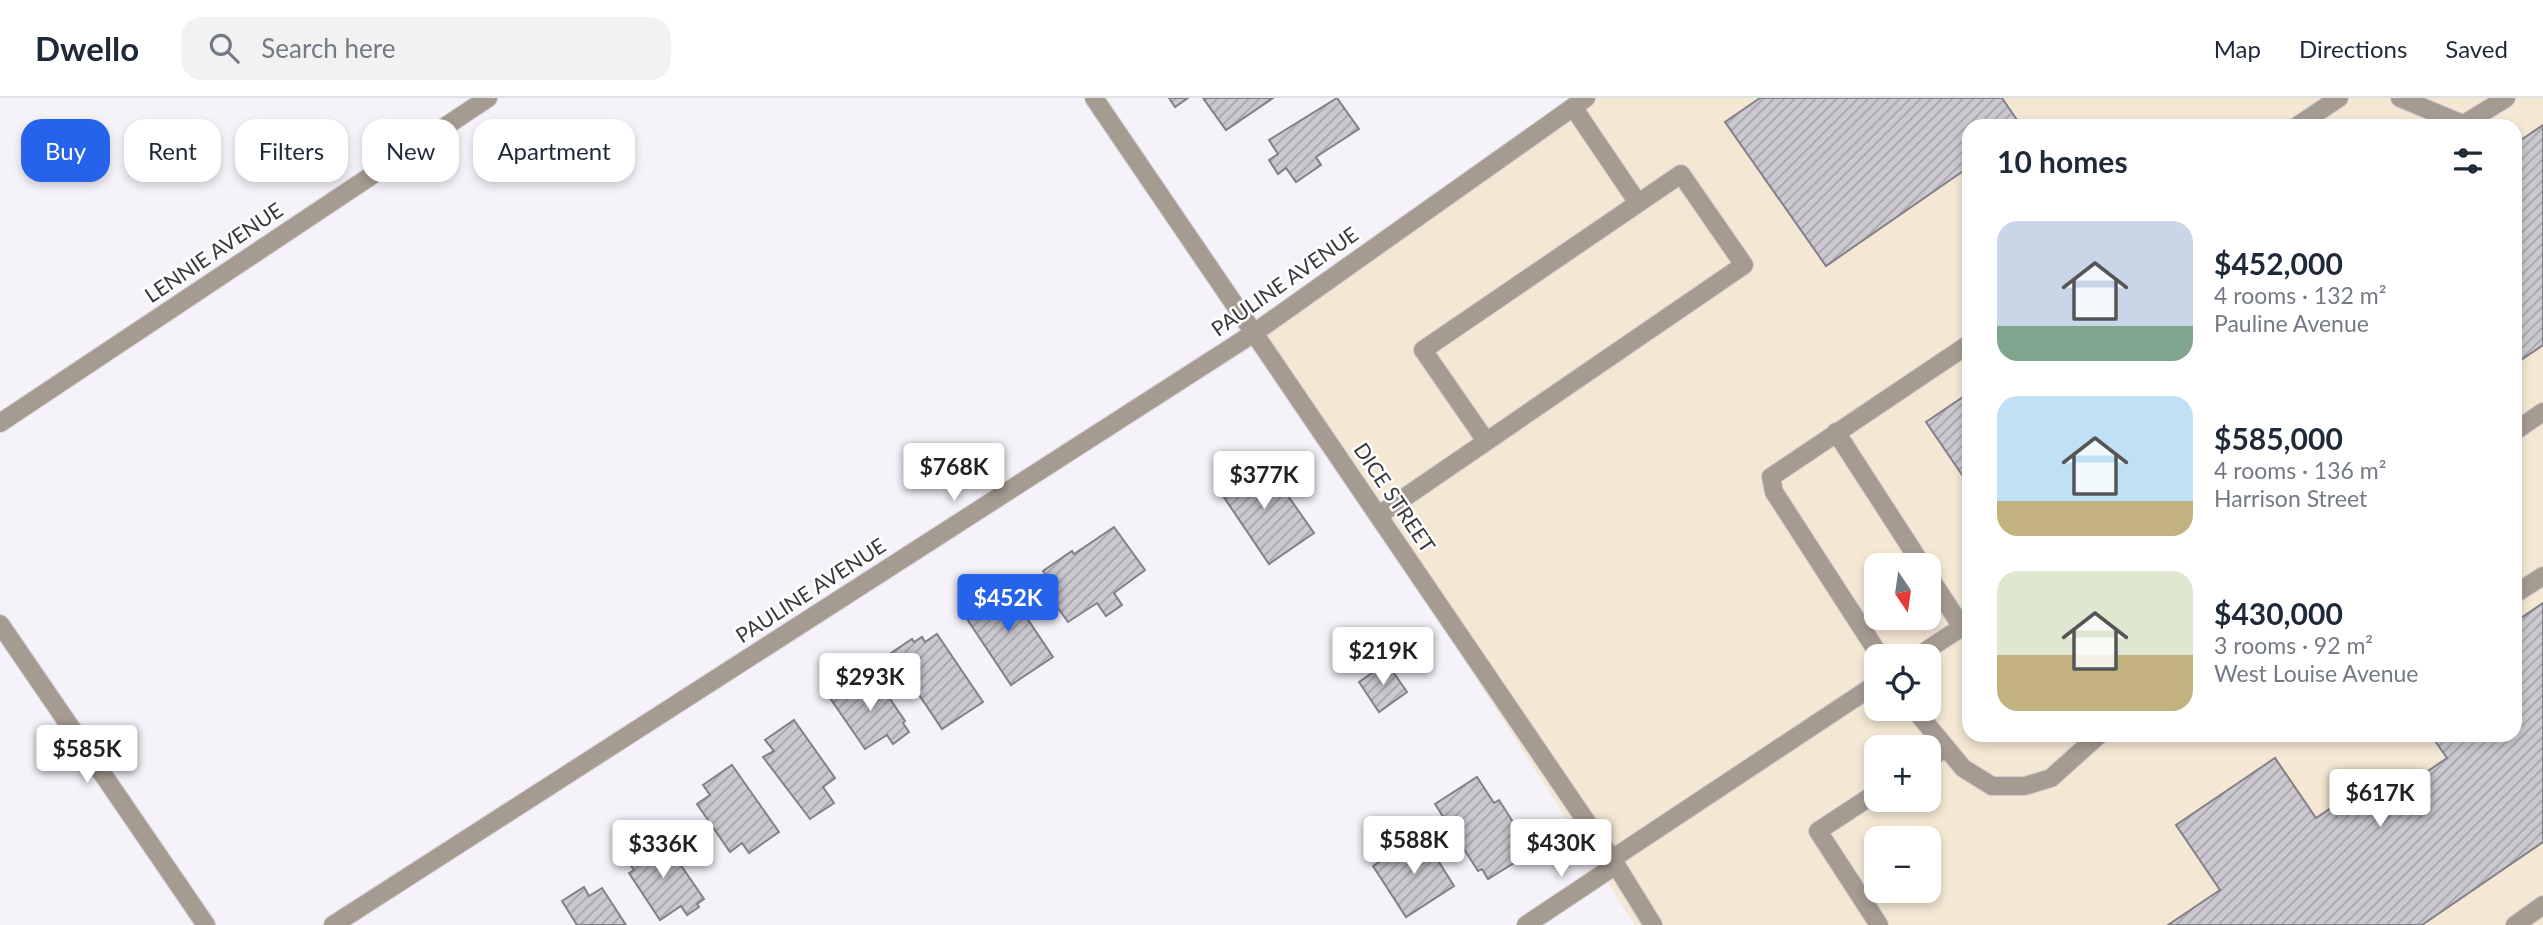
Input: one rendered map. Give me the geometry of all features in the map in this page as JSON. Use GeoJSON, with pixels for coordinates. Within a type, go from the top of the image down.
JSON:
{"type":"FeatureCollection","features":[{"type":"Feature","properties":{"kind":"street","name":"LENNIE AVENUE"},"geometry":{"type":"LineString","coordinates":[[0,422],[488,98]]}},
{"type":"Feature","properties":{"kind":"street","name":"DICE STREET"},"geometry":{"type":"LineString","coordinates":[[1094,98],[1614,862],[1653,925]]}},
{"type":"Feature","properties":{"kind":"street"},"geometry":{"type":"LineString","coordinates":[[2308,119],[2339,98]]}},
{"type":"Feature","properties":{"kind":"street"},"geometry":{"type":"LineString","coordinates":[[2400,98],[2448,119]]}},
{"type":"Feature","properties":{"kind":"street"},"geometry":{"type":"LineString","coordinates":[[2472,119],[2506,98]]}},
{"type":"Feature","properties":{"kind":"street","name":"PAULINE AVENUE"},"geometry":{"type":"LineString","coordinates":[[333,925],[1254,333],[1580,103]]}},
{"type":"Feature","properties":{"kind":"street"},"geometry":{"type":"LineString","coordinates":[[1580,103],[1638,203]]}},
{"type":"Feature","properties":{"kind":"street"},"geometry":{"type":"LineString","coordinates":[[1378,515],[1744,265],[1681,174],[1423,350],[1486,441]]}},
{"type":"Feature","properties":{"kind":"street"},"geometry":{"type":"LineString","coordinates":[[1872,644],[1774,492],[1771,477],[1962,349]]}},
{"type":"Feature","properties":{"kind":"street"},"geometry":{"type":"LineString","coordinates":[[2522,426],[2543,412]]}},
{"type":"Feature","properties":{"kind":"street"},"geometry":{"type":"LineString","coordinates":[[1836,432],[1914,553]]}},
{"type":"Feature","properties":{"kind":"street"},"geometry":{"type":"LineString","coordinates":[[2522,589],[2543,576]]}},
{"type":"Feature","properties":{"kind":"street"},"geometry":{"type":"LineString","coordinates":[[1936,644],[1962,627],[1941,595]]}},
{"type":"Feature","properties":{"kind":"street"},"geometry":{"type":"LineString","coordinates":[[0,624],[206,925]]}},
{"type":"Feature","properties":{"kind":"street"},"geometry":{"type":"LineString","coordinates":[[1526,925],[1864,692]]}},
{"type":"Feature","properties":{"kind":"street"},"geometry":{"type":"LineString","coordinates":[[1924,721],[1963,768],[1993,786],[2025,786],[2051,778],[2091,742]]}},
{"type":"Feature","properties":{"kind":"street"},"geometry":{"type":"LineString","coordinates":[[1941,751],[1945,748]]}},
{"type":"Feature","properties":{"kind":"street"},"geometry":{"type":"LineString","coordinates":[[1864,801],[1818,831],[1879,925]]}},
{"type":"Feature","properties":{"kind":"street"},"geometry":{"type":"LineString","coordinates":[[2515,925],[2543,905]]}},
{"type":"Feature","properties":{"kind":"shaded area"},"geometry":{"type":"Polygon","coordinates":[[[1586,98],[2543,98],[2543,925],[1635,925],[1254,333],[1586,98]]]}},
{"type":"Feature","properties":{"kind":"building"},"geometry":{"type":"Polygon","coordinates":[[[1169,98],[1188,98],[1175,107],[1169,98]]]}},
{"type":"Feature","properties":{"kind":"building"},"geometry":{"type":"Polygon","coordinates":[[[1203,98],[1273,98],[1226,130],[1203,98]]]}},
{"type":"Feature","properties":{"kind":"building"},"geometry":{"type":"Polygon","coordinates":[[[1337,98],[1359,129],[1316,157],[1321,165],[1296,182],[1286,168],[1278,174],[1269,160],[1278,154],[1269,140],[1337,98]]]}},
{"type":"Feature","properties":{"kind":"building"},"geometry":{"type":"Polygon","coordinates":[[[1760,98],[2002,98],[2016,119],[1962,119],[1962,172],[1826,266],[1725,122],[1760,98]]]}},
{"type":"Feature","properties":{"kind":"building"},"geometry":{"type":"Polygon","coordinates":[[[2543,125],[2543,345],[2522,359],[2522,139],[2543,125]]]}},
{"type":"Feature","properties":{"kind":"building"},"geometry":{"type":"Polygon","coordinates":[[[1962,398],[1962,475],[1926,422],[1962,398]]]}},
{"type":"Feature","properties":{"kind":"building"},"geometry":{"type":"Polygon","coordinates":[[[1250,459],[1264,478],[1272,473],[1314,533],[1269,564],[1215,484],[1250,459]]]}},
{"type":"Feature","properties":{"kind":"building"},"geometry":{"type":"Polygon","coordinates":[[[1114,527],[1145,570],[1114,593],[1122,605],[1106,616],[1097,603],[1068,622],[1043,587],[1050,581],[1043,571],[1114,527]]]}},
{"type":"Feature","properties":{"kind":"building"},"geometry":{"type":"Polygon","coordinates":[[[1002,581],[1053,657],[1011,685],[965,616],[985,602],[981,596],[1002,581]]]}},
{"type":"Feature","properties":{"kind":"building"},"geometry":{"type":"Polygon","coordinates":[[[2543,603],[2543,842],[2422,925],[2168,925],[2220,890],[2176,825],[2275,758],[2316,818],[2374,779],[2387,799],[2447,758],[2436,742],[2522,742],[2522,617],[2543,603]]]}},
{"type":"Feature","properties":{"kind":"building"},"geometry":{"type":"Polygon","coordinates":[[[937,634],[983,702],[942,729],[891,653],[912,639],[914,642],[922,637],[925,642],[937,634]]]}},
{"type":"Feature","properties":{"kind":"building"},"geometry":{"type":"Polygon","coordinates":[[[1387,663],[1407,692],[1379,712],[1359,682],[1387,663]]]}},
{"type":"Feature","properties":{"kind":"building"},"geometry":{"type":"Polygon","coordinates":[[[873,674],[905,721],[903,723],[909,732],[893,744],[887,735],[865,749],[830,698],[849,685],[852,689],[873,674]]]}},
{"type":"Feature","properties":{"kind":"building"},"geometry":{"type":"Polygon","coordinates":[[[794,720],[835,778],[823,787],[834,803],[810,819],[763,757],[774,751],[765,740],[794,720]]]}},
{"type":"Feature","properties":{"kind":"building"},"geometry":{"type":"Polygon","coordinates":[[[732,765],[779,832],[749,853],[742,843],[730,852],[697,804],[710,795],[703,785],[732,765]]]}},
{"type":"Feature","properties":{"kind":"building"},"geometry":{"type":"Polygon","coordinates":[[[1477,777],[1494,803],[1499,800],[1525,841],[1520,844],[1527,855],[1488,879],[1482,869],[1478,871],[1435,804],[1477,777]]]}},
{"type":"Feature","properties":{"kind":"building"},"geometry":{"type":"Polygon","coordinates":[[[1422,835],[1454,886],[1406,917],[1373,866],[1422,835]]]}},
{"type":"Feature","properties":{"kind":"building"},"geometry":{"type":"Polygon","coordinates":[[[656,837],[661,844],[665,842],[704,899],[697,904],[699,907],[687,915],[681,906],[660,920],[629,873],[634,870],[625,858],[656,837]]]}},
{"type":"Feature","properties":{"kind":"building"},"geometry":{"type":"Polygon","coordinates":[[[584,887],[589,896],[602,888],[626,925],[577,925],[562,901],[584,887]]]}}]}
